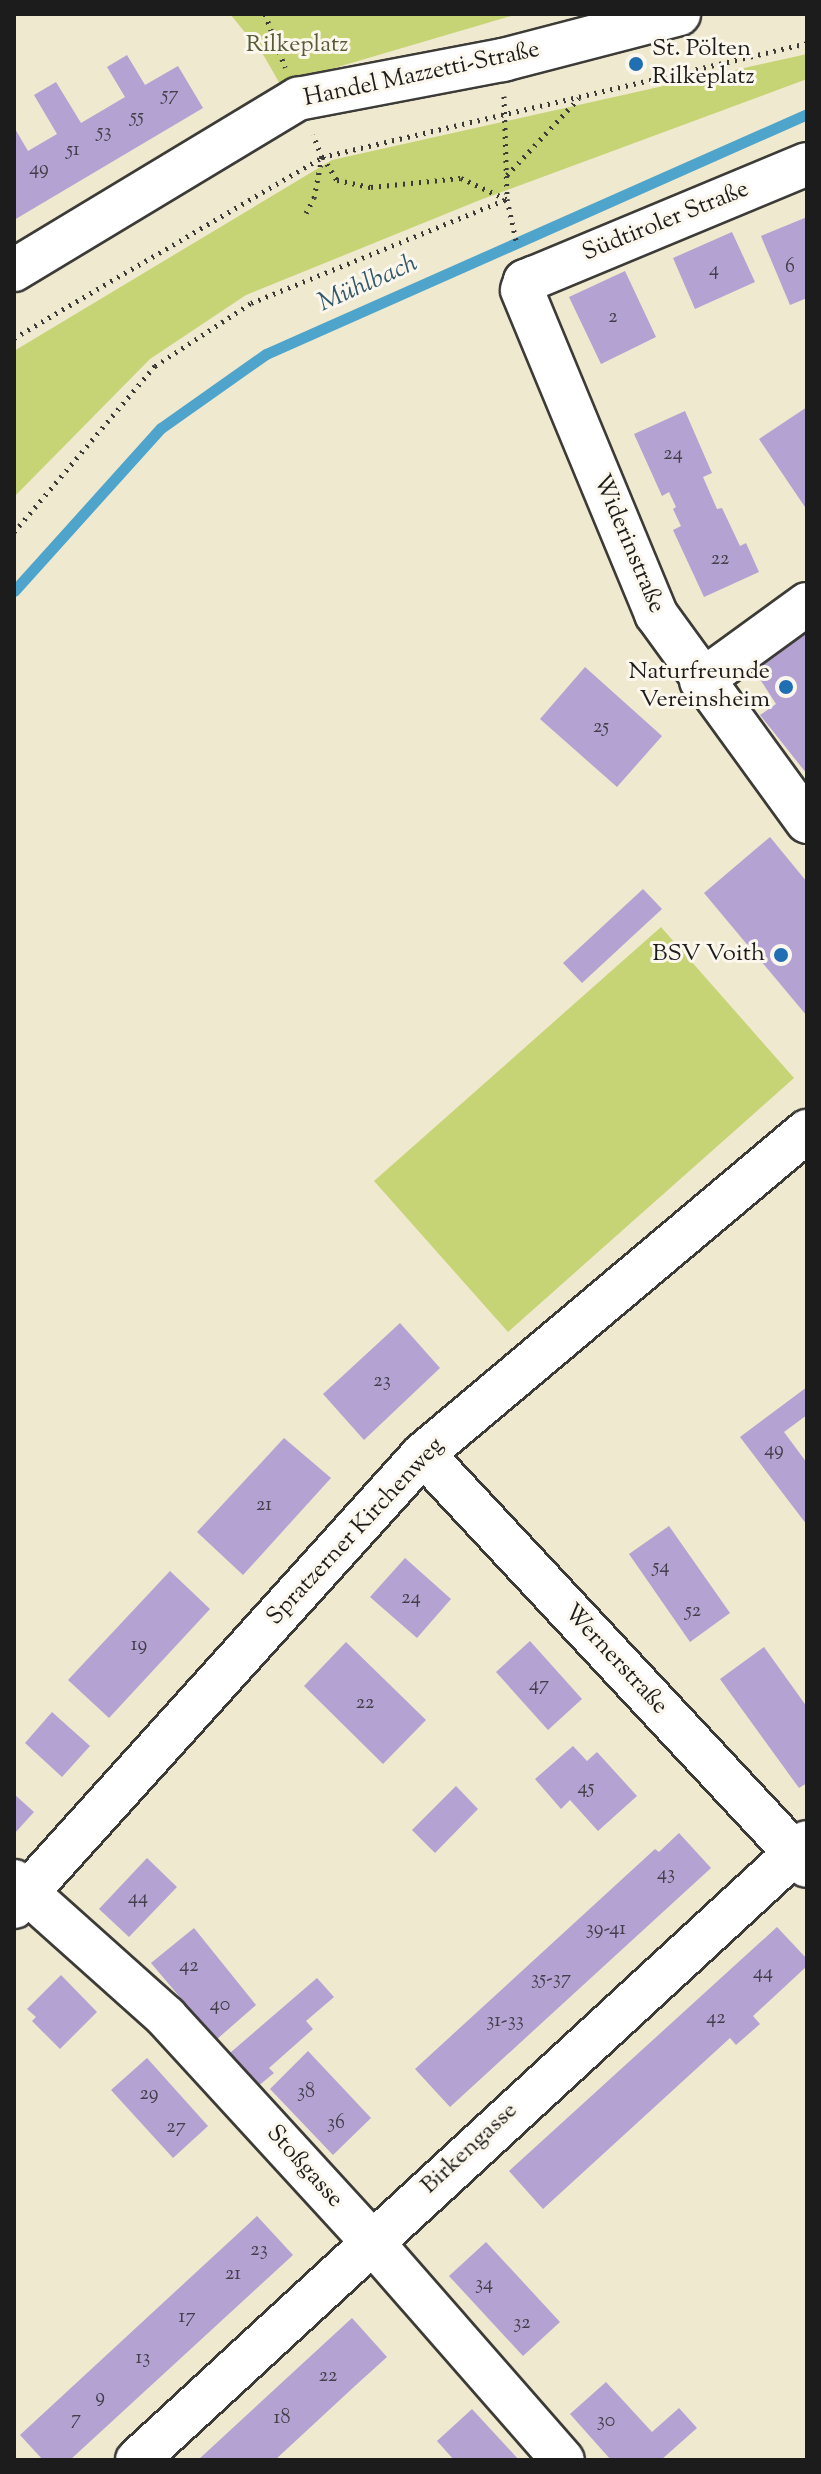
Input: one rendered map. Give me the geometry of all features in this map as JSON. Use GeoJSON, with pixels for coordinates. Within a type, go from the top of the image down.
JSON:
{"type":"FeatureCollection","features":[{"type":"Feature","properties":{"kind":"street","name":"Handel Mazzetti-Straße"},"geometry":{"type":"LineString","coordinates":[[14,270],[298,99],[503,60],[573,28],[679,14]]}},
{"type":"Feature","properties":{"kind":"street","name":"Südtiroler Straße"},"geometry":{"type":"LineString","coordinates":[[525,281],[807,164]]}},
{"type":"Feature","properties":{"kind":"street","name":"Widerinstraße"},"geometry":{"type":"LineString","coordinates":[[525,281],[522,290],[528,308],[656,614],[701,681],[807,822]]}},
{"type":"Feature","properties":{"kind":"street"},"geometry":{"type":"LineString","coordinates":[[701,681],[807,604]]}},
{"type":"Feature","properties":{"kind":"street","name":"Spratzerner Kirchenweg"},"geometry":{"type":"LineString","coordinates":[[18,1893],[423,1454],[807,1131]]}},
{"type":"Feature","properties":{"kind":"street","name":"Wernerstraße"},"geometry":{"type":"LineString","coordinates":[[423,1454],[803,1854]]}},
{"type":"Feature","properties":{"kind":"street","name":"Birkengasse"},"geometry":{"type":"LineString","coordinates":[[137,2460],[371,2241],[803,1854]]}},
{"type":"Feature","properties":{"kind":"street","name":"Stoßgasse"},"geometry":{"type":"LineString","coordinates":[[18,1893],[166,2017],[371,2241],[563,2460]]}},
{"type":"Feature","properties":{"kind":"path"},"geometry":{"type":"LineString","coordinates":[[14,338],[322,157],[807,43]]}},
{"type":"Feature","properties":{"kind":"path"},"geometry":{"type":"LineString","coordinates":[[503,60],[507,199]]}},
{"type":"Feature","properties":{"kind":"path"},"geometry":{"type":"LineString","coordinates":[[506,176],[581,96]]}},
{"type":"Feature","properties":{"kind":"path"},"geometry":{"type":"LineString","coordinates":[[322,157],[337,180],[371,187],[461,178],[507,199]]}},
{"type":"Feature","properties":{"kind":"path"},"geometry":{"type":"LineString","coordinates":[[14,532],[155,366],[251,303],[507,199]]}},
{"type":"Feature","properties":{"kind":"green space","name":"Rilkeplatz"},"geometry":{"type":"Polygon","coordinates":[[[230,14],[518,14],[280,84],[264,56],[230,14]]]}},
{"type":"Feature","properties":{"kind":"green space"},"geometry":{"type":"Polygon","coordinates":[[[807,54],[807,79],[480,200],[246,295],[150,359],[14,497],[14,351],[332,160],[807,54]]]}},
{"type":"Feature","properties":{"kind":"green space"},"geometry":{"type":"Polygon","coordinates":[[[661,927],[794,1078],[508,1332],[374,1181],[661,927]]]}},
{"type":"Feature","properties":{"kind":"building"},"geometry":{"type":"Polygon","coordinates":[[[127,55],[145,85],[178,66],[203,108],[14,220],[14,127],[28,151],[57,134],[34,95],[56,82],[81,123],[125,97],[107,67],[127,55]]]}},
{"type":"Feature","properties":{"kind":"building"},"geometry":{"type":"Polygon","coordinates":[[[807,217],[807,298],[790,305],[761,236],[807,217]]]}},
{"type":"Feature","properties":{"kind":"building"},"geometry":{"type":"Polygon","coordinates":[[[732,232],[755,282],[695,309],[673,258],[732,232]]]}},
{"type":"Feature","properties":{"kind":"building"},"geometry":{"type":"Polygon","coordinates":[[[625,271],[656,337],[601,364],[569,297],[625,271]]]}},
{"type":"Feature","properties":{"kind":"building"},"geometry":{"type":"Polygon","coordinates":[[[807,407],[807,510],[759,439],[807,407]]]}},
{"type":"Feature","properties":{"kind":"building"},"geometry":{"type":"Polygon","coordinates":[[[685,411],[712,473],[703,477],[717,509],[722,508],[740,546],[746,543],[759,572],[704,597],[673,530],[681,526],[673,509],[676,507],[669,492],[662,496],[634,434],[685,411]]]}},
{"type":"Feature","properties":{"kind":"building","name":"Naturfreunde Vereinsheim"},"geometry":{"type":"Polygon","coordinates":[[[807,633],[807,774],[760,715],[776,704],[754,670],[807,633]]]}},
{"type":"Feature","properties":{"kind":"building"},"geometry":{"type":"Polygon","coordinates":[[[585,667],[662,736],[617,787],[540,719],[585,667]]]}},
{"type":"Feature","properties":{"kind":"building","name":"BSV Voith"},"geometry":{"type":"Polygon","coordinates":[[[770,837],[807,882],[807,1016],[704,893],[770,837]]]}},
{"type":"Feature","properties":{"kind":"building"},"geometry":{"type":"Polygon","coordinates":[[[643,889],[662,909],[582,983],[563,963],[643,889]]]}},
{"type":"Feature","properties":{"kind":"building"},"geometry":{"type":"Polygon","coordinates":[[[400,1323],[440,1368],[364,1440],[323,1394],[400,1323]]]}},
{"type":"Feature","properties":{"kind":"building"},"geometry":{"type":"Polygon","coordinates":[[[807,1387],[807,1415],[784,1432],[807,1463],[807,1525],[740,1437],[807,1387]]]}},
{"type":"Feature","properties":{"kind":"building"},"geometry":{"type":"Polygon","coordinates":[[[284,1438],[331,1478],[243,1575],[197,1532],[284,1438]]]}},
{"type":"Feature","properties":{"kind":"building"},"geometry":{"type":"Polygon","coordinates":[[[669,1526],[730,1613],[690,1642],[629,1554],[669,1526]]]}},
{"type":"Feature","properties":{"kind":"building"},"geometry":{"type":"Polygon","coordinates":[[[405,1558],[451,1599],[417,1638],[370,1597],[405,1558]]]}},
{"type":"Feature","properties":{"kind":"building"},"geometry":{"type":"Polygon","coordinates":[[[170,1571],[210,1609],[109,1718],[68,1680],[170,1571]]]}},
{"type":"Feature","properties":{"kind":"building"},"geometry":{"type":"Polygon","coordinates":[[[530,1641],[582,1699],[548,1730],[496,1672],[530,1641]]]}},
{"type":"Feature","properties":{"kind":"building"},"geometry":{"type":"Polygon","coordinates":[[[346,1642],[426,1720],[383,1764],[304,1686],[346,1642]]]}},
{"type":"Feature","properties":{"kind":"building"},"geometry":{"type":"Polygon","coordinates":[[[764,1647],[807,1707],[807,1783],[799,1788],[720,1679],[764,1647]]]}},
{"type":"Feature","properties":{"kind":"building"},"geometry":{"type":"Polygon","coordinates":[[[52,1712],[90,1746],[62,1777],[25,1743],[52,1712]]]}},
{"type":"Feature","properties":{"kind":"building"},"geometry":{"type":"Polygon","coordinates":[[[573,1746],[587,1761],[597,1752],[637,1796],[598,1831],[570,1800],[561,1809],[535,1779],[573,1746]]]}},
{"type":"Feature","properties":{"kind":"building"},"geometry":{"type":"Polygon","coordinates":[[[456,1786],[478,1809],[435,1853],[412,1830],[456,1786]]]}},
{"type":"Feature","properties":{"kind":"building"},"geometry":{"type":"Polygon","coordinates":[[[14,1794],[34,1812],[14,1834],[14,1794]]]}},
{"type":"Feature","properties":{"kind":"building"},"geometry":{"type":"Polygon","coordinates":[[[679,1833],[711,1868],[450,2107],[415,2069],[655,1849],[659,1852],[679,1833]]]}},
{"type":"Feature","properties":{"kind":"building"},"geometry":{"type":"Polygon","coordinates":[[[147,1858],[177,1887],[129,1937],[99,1909],[147,1858]]]}},
{"type":"Feature","properties":{"kind":"building"},"geometry":{"type":"Polygon","coordinates":[[[777,1927],[807,1959],[807,1966],[753,2016],[760,2024],[736,2045],[730,2038],[543,2209],[509,2171],[777,1927]]]}},
{"type":"Feature","properties":{"kind":"building"},"geometry":{"type":"Polygon","coordinates":[[[194,1928],[256,2005],[216,2040],[151,1963],[194,1928]]]}},
{"type":"Feature","properties":{"kind":"building"},"geometry":{"type":"Polygon","coordinates":[[[61,1975],[97,2012],[60,2049],[32,2021],[36,2017],[27,2009],[61,1975]]]}},
{"type":"Feature","properties":{"kind":"building"},"geometry":{"type":"Polygon","coordinates":[[[317,1978],[334,1997],[306,2021],[313,2029],[269,2068],[274,2073],[251,2092],[223,2059],[317,1978]]]}},
{"type":"Feature","properties":{"kind":"building"},"geometry":{"type":"Polygon","coordinates":[[[308,2051],[371,2118],[333,2155],[270,2089],[308,2051]]]}},
{"type":"Feature","properties":{"kind":"building"},"geometry":{"type":"Polygon","coordinates":[[[147,2058],[208,2126],[173,2158],[111,2090],[147,2058]]]}},
{"type":"Feature","properties":{"kind":"building"},"geometry":{"type":"Polygon","coordinates":[[[257,2216],[293,2255],[70,2460],[43,2460],[20,2435],[257,2216]]]}},
{"type":"Feature","properties":{"kind":"building"},"geometry":{"type":"Polygon","coordinates":[[[486,2242],[560,2322],[523,2356],[449,2276],[486,2242]]]}},
{"type":"Feature","properties":{"kind":"building"},"geometry":{"type":"Polygon","coordinates":[[[352,2318],[387,2357],[275,2460],[198,2460],[352,2318]]]}},
{"type":"Feature","properties":{"kind":"building"},"geometry":{"type":"Polygon","coordinates":[[[606,2382],[652,2432],[679,2408],[697,2428],[661,2460],[611,2460],[570,2414],[606,2382]]]}},
{"type":"Feature","properties":{"kind":"building"},"geometry":{"type":"Polygon","coordinates":[[[472,2409],[519,2460],[454,2460],[437,2441],[472,2409]]]}},
{"type":"Feature","properties":{"kind":"waterway","name":"Mühlbach"},"geometry":{"type":"LineString","coordinates":[[14,591],[161,428],[266,354],[807,114]]}},
{"type":"Feature","properties":{"kind":"place","name":"St. Pölten Rilkeplatz"},"geometry":{"type":"Point","coordinates":[636,64]}},
{"type":"Feature","properties":{"kind":"place","name":"Naturfreunde Vereinsheim"},"geometry":{"type":"Point","coordinates":[786,687]}},
{"type":"Feature","properties":{"kind":"place","name":"BSV Voith"},"geometry":{"type":"Point","coordinates":[781,955]}}]}
